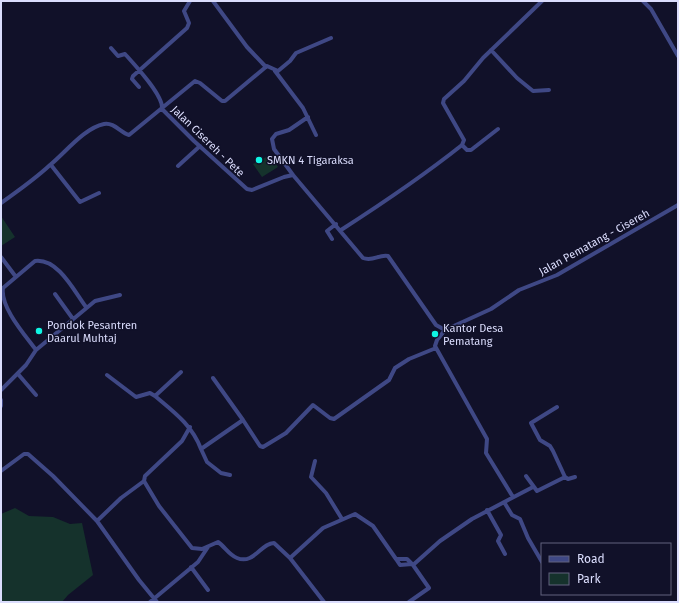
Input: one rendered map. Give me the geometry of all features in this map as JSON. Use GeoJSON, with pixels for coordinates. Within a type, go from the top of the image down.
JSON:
{"type":"FeatureCollection","features":[{"type":"Feature","properties":{"kind":"street"},"geometry":{"type":"LineString","coordinates":[[139,87],[132,77],[188,28],[188,21],[184,11],[190,1]]}},
{"type":"Feature","properties":{"kind":"street"},"geometry":{"type":"LineString","coordinates":[[213,1],[247,47],[266,67],[268,66],[275,71],[308,117],[316,135]]}},
{"type":"Feature","properties":{"kind":"street"},"geometry":{"type":"LineString","coordinates":[[341,230],[393,197],[438,165],[462,145],[464,140],[443,103],[444,99],[464,81],[491,50],[542,1]]}},
{"type":"Feature","properties":{"kind":"street"},"geometry":{"type":"LineString","coordinates":[[643,1],[651,9],[678,56]]}},
{"type":"Feature","properties":{"kind":"street"},"geometry":{"type":"LineString","coordinates":[[275,71],[279,71],[287,64],[296,52],[331,38]]}},
{"type":"Feature","properties":{"kind":"street"},"geometry":{"type":"LineString","coordinates":[[111,48],[118,56],[125,54],[140,71],[162,102],[162,109]]}},
{"type":"Feature","properties":{"kind":"street"},"geometry":{"type":"LineString","coordinates":[[491,50],[517,78],[533,91],[550,90]]}},
{"type":"Feature","properties":{"kind":"street"},"geometry":{"type":"LineString","coordinates":[[162,109],[196,81],[200,82],[222,101],[225,101],[266,67]]}},
{"type":"Feature","properties":{"kind":"street","name":"Jalan Cisereh - Pete"},"geometry":{"type":"LineString","coordinates":[[1,203],[51,165],[76,140],[104,124],[113,126],[128,135],[162,109],[249,190],[293,175]]}},
{"type":"Feature","properties":{"kind":"street"},"geometry":{"type":"LineString","coordinates":[[308,117],[289,130],[276,134],[272,139],[274,149],[293,175],[336,224],[363,258],[370,260],[383,255],[388,256],[436,325],[445,330],[435,343],[436,348],[487,439],[486,453],[513,497]]}},
{"type":"Feature","properties":{"kind":"street"},"geometry":{"type":"LineString","coordinates":[[462,145],[468,150],[471,150],[498,129]]}},
{"type":"Feature","properties":{"kind":"street"},"geometry":{"type":"LineString","coordinates":[[178,166],[200,146]]}},
{"type":"Feature","properties":{"kind":"street"},"geometry":{"type":"LineString","coordinates":[[51,165],[80,202],[99,193]]}},
{"type":"Feature","properties":{"kind":"street","name":"Jalan Pematang - Cisereh"},"geometry":{"type":"LineString","coordinates":[[445,330],[485,312],[519,290],[557,275],[678,205]]}},
{"type":"Feature","properties":{"kind":"street"},"geometry":{"type":"LineString","coordinates":[[332,239],[327,231],[336,224]]}},
{"type":"Feature","properties":{"kind":"street"},"geometry":{"type":"LineString","coordinates":[[1,257],[16,277]]}},
{"type":"Feature","properties":{"kind":"street"},"geometry":{"type":"LineString","coordinates":[[36,350],[9,313],[2,300],[3,288],[34,261],[48,263],[58,270],[86,307]]}},
{"type":"Feature","properties":{"kind":"street"},"geometry":{"type":"LineString","coordinates":[[55,294],[73,319]]}},
{"type":"Feature","properties":{"kind":"street"},"geometry":{"type":"LineString","coordinates":[[1,390],[18,374],[36,350],[86,307],[98,300],[120,295]]}},
{"type":"Feature","properties":{"kind":"street"},"geometry":{"type":"LineString","coordinates":[[213,378],[260,446],[264,447],[286,432],[313,405],[327,416],[334,419],[389,380],[395,368],[409,359],[436,348]]}},
{"type":"Feature","properties":{"kind":"street"},"geometry":{"type":"LineString","coordinates":[[155,396],[181,372]]}},
{"type":"Feature","properties":{"kind":"street"},"geometry":{"type":"LineString","coordinates":[[18,374],[36,395]]}},
{"type":"Feature","properties":{"kind":"street"},"geometry":{"type":"LineString","coordinates":[[107,376],[136,397],[150,393],[155,396],[190,427],[196,436],[207,462],[221,473],[230,475]]}},
{"type":"Feature","properties":{"kind":"street"},"geometry":{"type":"LineString","coordinates":[[1,400],[1,406]]}},
{"type":"Feature","properties":{"kind":"street"},"geometry":{"type":"LineString","coordinates":[[557,408],[530,423],[540,440],[550,446],[565,477]]}},
{"type":"Feature","properties":{"kind":"street"},"geometry":{"type":"LineString","coordinates":[[201,449],[243,420]]}},
{"type":"Feature","properties":{"kind":"street"},"geometry":{"type":"LineString","coordinates":[[97,521],[121,498],[144,481],[145,476],[182,441],[190,427]]}},
{"type":"Feature","properties":{"kind":"street"},"geometry":{"type":"LineString","coordinates":[[1,471],[24,454],[28,454],[53,476],[97,521],[154,601],[202,557],[208,546]]}},
{"type":"Feature","properties":{"kind":"street"},"geometry":{"type":"LineString","coordinates":[[315,461],[311,477],[326,493],[342,519]]}},
{"type":"Feature","properties":{"kind":"street"},"geometry":{"type":"LineString","coordinates":[[526,476],[535,490],[565,477],[568,479],[575,477]]}},
{"type":"Feature","properties":{"kind":"street"},"geometry":{"type":"LineString","coordinates":[[144,481],[159,506],[190,547],[200,549],[219,543],[231,555],[243,560],[252,557],[273,543],[290,558],[324,602]]}},
{"type":"Feature","properties":{"kind":"street"},"geometry":{"type":"LineString","coordinates":[[413,564],[440,541],[487,510],[533,487]]}},
{"type":"Feature","properties":{"kind":"street"},"geometry":{"type":"LineString","coordinates":[[504,502],[512,515],[520,519],[528,538],[541,560]]}},
{"type":"Feature","properties":{"kind":"street"},"geometry":{"type":"LineString","coordinates":[[487,510],[501,535],[498,541],[506,554]]}},
{"type":"Feature","properties":{"kind":"street"},"geometry":{"type":"LineString","coordinates":[[290,558],[323,528],[355,514],[369,522],[396,559],[407,558],[413,564],[429,588],[409,602]]}},
{"type":"Feature","properties":{"kind":"street"},"geometry":{"type":"LineString","coordinates":[[191,567],[208,590]]}},
{"type":"Feature","properties":{"kind":"green space"},"geometry":{"type":"Polygon","coordinates":[[[270,155],[278,167],[262,177],[253,164],[270,155]]]}},
{"type":"Feature","properties":{"kind":"green space"},"geometry":{"type":"Polygon","coordinates":[[[1,216],[15,237],[1,246],[1,216]]]}},
{"type":"Feature","properties":{"kind":"green space"},"geometry":{"type":"Polygon","coordinates":[[[15,508],[29,516],[53,517],[70,524],[82,523],[93,575],[68,595],[62,602],[1,602],[1,514],[15,508]]]}},
{"type":"Feature","properties":{"kind":"place","name":"SMKN 4 Tigaraksa"},"geometry":{"type":"Point","coordinates":[259,160]}},
{"type":"Feature","properties":{"kind":"place","name":"Pondok Pesantren Daarul Muhtaj"},"geometry":{"type":"Point","coordinates":[39,331]}},
{"type":"Feature","properties":{"kind":"place","name":"Kantor Desa Pematang"},"geometry":{"type":"Point","coordinates":[435,334]}}]}
